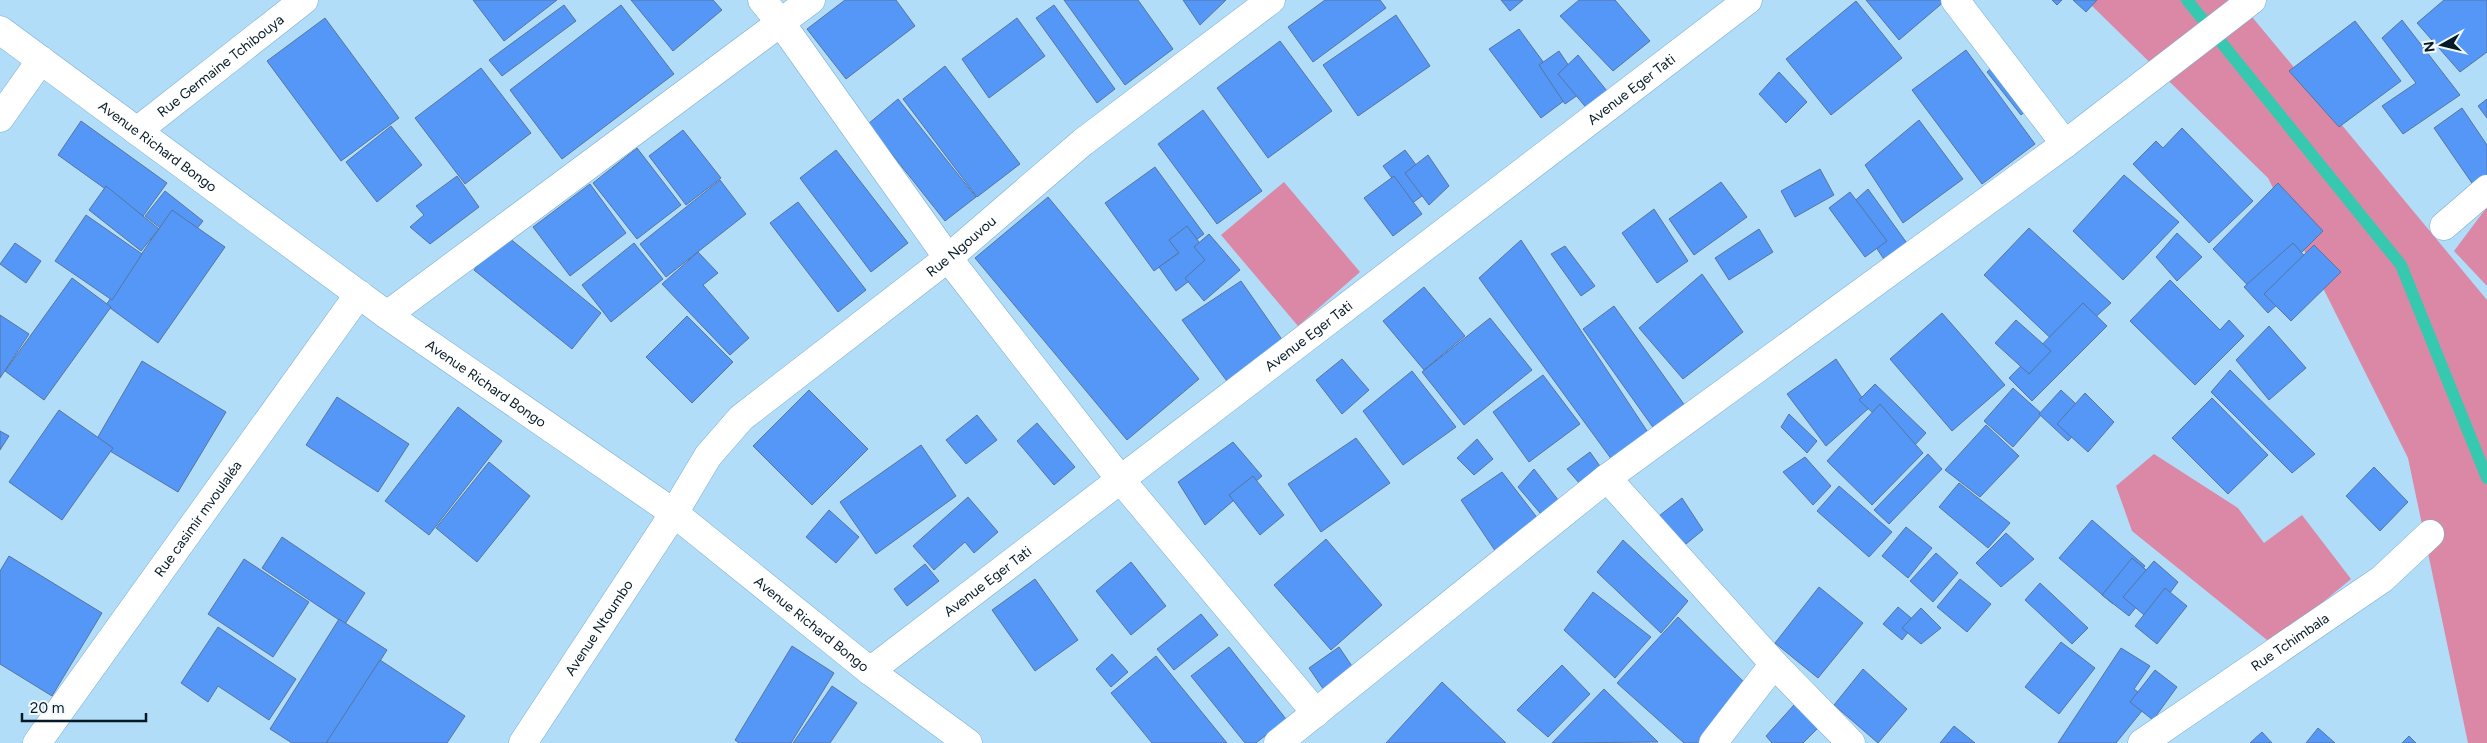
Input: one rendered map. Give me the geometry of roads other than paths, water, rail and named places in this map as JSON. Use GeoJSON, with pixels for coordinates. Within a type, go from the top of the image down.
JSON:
{"type":"FeatureCollection","features":[{"type":"Feature","properties":{"kind":"street","name":"Rue Germaine Tchibouya"},"geometry":{"type":"LineString","coordinates":[[137,131],[304,0]]}},
{"type":"Feature","properties":{"kind":"street"},"geometry":{"type":"LineString","coordinates":[[762,0],[781,23],[948,258],[1120,479],[1316,713]]}},
{"type":"Feature","properties":{"kind":"street"},"geometry":{"type":"LineString","coordinates":[[387,315],[811,0]]}},
{"type":"Feature","properties":{"kind":"street","name":"Rue Ngouvou"},"geometry":{"type":"LineString","coordinates":[[674,513],[708,456],[741,418],[948,258],[1083,142],[1271,0]]}},
{"type":"Feature","properties":{"kind":"street","name":"Avenue Eger Tati"},"geometry":{"type":"LineString","coordinates":[[870,671],[1748,0]]}},
{"type":"Feature","properties":{"kind":"street"},"geometry":{"type":"LineString","coordinates":[[1955,0],[2065,144]]}},
{"type":"Feature","properties":{"kind":"street"},"geometry":{"type":"LineString","coordinates":[[1278,743],[1607,478],[2065,144],[2252,0]]}},
{"type":"Feature","properties":{"kind":"street","name":"Avenue Richard Bongo"},"geometry":{"type":"LineString","coordinates":[[0,30],[387,315],[674,513],[870,671],[968,743]]}},
{"type":"Feature","properties":{"kind":"street"},"geometry":{"type":"LineString","coordinates":[[0,118],[41,60]]}},
{"type":"Feature","properties":{"kind":"street"},"geometry":{"type":"LineString","coordinates":[[2444,226],[2487,189]]}},
{"type":"Feature","properties":{"kind":"street","name":"Rue casimir mvoulaléa"},"geometry":{"type":"LineString","coordinates":[[37,743],[359,294]]}},
{"type":"Feature","properties":{"kind":"street"},"geometry":{"type":"LineString","coordinates":[[1607,478],[1774,664],[1851,743]]}},
{"type":"Feature","properties":{"kind":"street","name":"Avenue Ntoumbo"},"geometry":{"type":"LineString","coordinates":[[523,743],[674,513]]}},
{"type":"Feature","properties":{"kind":"street","name":"Rue Tchimbala"},"geometry":{"type":"LineString","coordinates":[[2142,743],[2382,579],[2430,534]]}},
{"type":"Feature","properties":{"kind":"street"},"geometry":{"type":"LineString","coordinates":[[1714,743],[1774,664]]}},
{"type":"Feature","properties":{"kind":"waterway"},"geometry":{"type":"LineString","coordinates":[[2187,0],[2401,265],[2487,478]]}}]}
